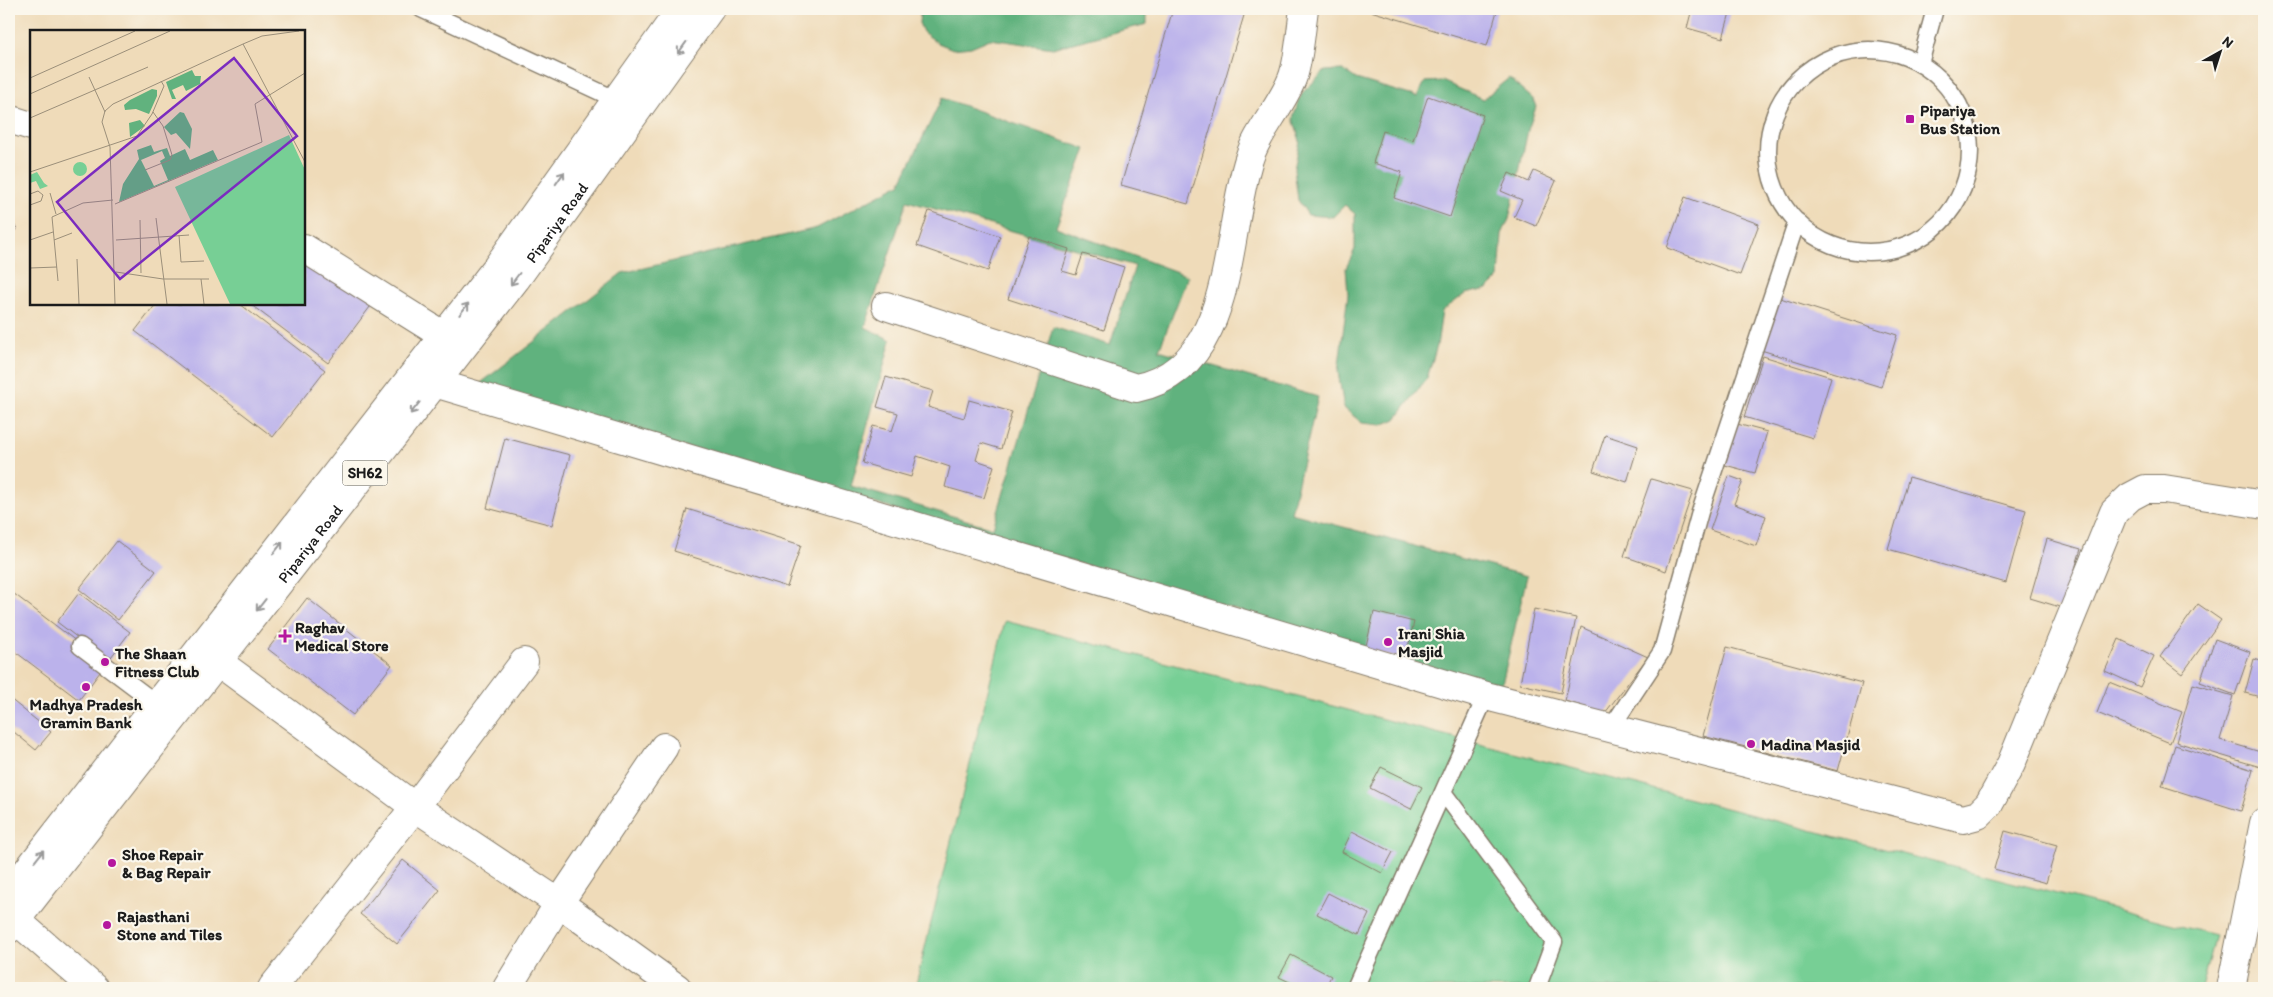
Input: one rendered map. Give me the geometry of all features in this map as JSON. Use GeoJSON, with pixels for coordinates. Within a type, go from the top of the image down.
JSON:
{"type":"FeatureCollection","features":[{"type":"Feature","properties":{"kind":"street","name":"Pipariya Road"},"geometry":{"type":"LineString","coordinates":[[12,925],[435,383],[452,342],[497,267],[681,9]]}},
{"type":"Feature","properties":{"kind":"street","name":"Pipariya Road"},"geometry":{"type":"LineString","coordinates":[[9,894],[157,704],[452,342],[516,279],[710,9]]}},
{"type":"Feature","properties":{"kind":"street"},"geometry":{"type":"LineString","coordinates":[[886,306],[1136,388],[1150,386],[1166,378],[1184,364],[1198,349],[1212,324],[1249,158],[1292,78],[1304,9]]}},
{"type":"Feature","properties":{"kind":"street"},"geometry":{"type":"LineString","coordinates":[[9,119],[30,126]]}},
{"type":"Feature","properties":{"kind":"street"},"geometry":{"type":"LineString","coordinates":[[305,249],[452,342]]}},
{"type":"Feature","properties":{"kind":"street"},"geometry":{"type":"LineString","coordinates":[[435,383],[1486,696],[1963,819],[1978,815],[1989,804],[2011,764],[2114,512],[2130,496],[2145,489],[2164,489],[2264,505]]}},
{"type":"Feature","properties":{"kind":"street"},"geometry":{"type":"LineString","coordinates":[[217,661],[415,807],[559,904],[677,988]]}},
{"type":"Feature","properties":{"kind":"street"},"geometry":{"type":"LineString","coordinates":[[272,988],[415,807],[524,662]]}},
{"type":"Feature","properties":{"kind":"street"},"geometry":{"type":"LineString","coordinates":[[507,988],[559,904],[664,747]]}},
{"type":"Feature","properties":{"kind":"street"},"geometry":{"type":"LineString","coordinates":[[2231,988],[2264,823]]}},
{"type":"Feature","properties":{"kind":"street"},"geometry":{"type":"LineString","coordinates":[[12,925],[94,988]]}},
{"type":"Feature","properties":{"kind":"lane"},"geometry":{"type":"LineString","coordinates":[[421,9],[615,99]]}},
{"type":"Feature","properties":{"kind":"lane"},"geometry":{"type":"LineString","coordinates":[[1920,64],[1935,9]]}},
{"type":"Feature","properties":{"kind":"lane"},"geometry":{"type":"LineString","coordinates":[[1854,51],[1888,52],[1920,64],[1945,85],[1963,113],[1970,145],[1967,178],[1954,208],[1931,232],[1902,248],[1870,253],[1837,248],[1807,232],[1797,221],[1784,207],[1770,176],[1767,142],[1776,109],[1794,81],[1822,61],[1854,51]]}},
{"type":"Feature","properties":{"kind":"lane"},"geometry":{"type":"LineString","coordinates":[[1611,728],[1662,651],[1700,512],[1797,221]]}},
{"type":"Feature","properties":{"kind":"lane"},"geometry":{"type":"LineString","coordinates":[[80,646],[157,704]]}},
{"type":"Feature","properties":{"kind":"lane"},"geometry":{"type":"LineString","coordinates":[[1355,988],[1486,696]]}},
{"type":"Feature","properties":{"kind":"lane"},"geometry":{"type":"LineString","coordinates":[[1443,792],[1554,942],[1537,988]]}},
{"type":"Feature","properties":{"kind":"green space"},"geometry":{"type":"Polygon","coordinates":[[[926,9],[1147,9],[1147,24],[1053,48],[990,39],[971,47],[953,49],[938,43],[923,32],[919,23],[920,13],[926,9]]]}},
{"type":"Feature","properties":{"kind":"green space"},"geometry":{"type":"Polygon","coordinates":[[[1343,70],[1356,79],[1417,97],[1425,82],[1442,81],[1483,99],[1509,78],[1533,99],[1536,107],[1528,130],[1509,219],[1502,234],[1499,278],[1488,289],[1465,294],[1442,311],[1437,346],[1427,378],[1396,419],[1382,425],[1362,423],[1344,408],[1338,372],[1348,294],[1346,268],[1355,249],[1355,214],[1345,205],[1333,217],[1308,215],[1298,200],[1294,169],[1300,141],[1293,118],[1302,93],[1325,71],[1343,70]]]}},
{"type":"Feature","properties":{"kind":"green space"},"geometry":{"type":"Polygon","coordinates":[[[942,98],[1086,149],[1056,227],[1188,276],[1159,350],[1318,397],[1291,513],[1527,576],[1501,688],[477,386],[622,273],[817,228],[900,184],[942,98]],[[907,201],[865,327],[891,340],[851,486],[993,528],[1053,327],[1110,345],[1135,266],[907,201]]]}},
{"type":"Feature","properties":{"kind":"green space"},"geometry":{"type":"Polygon","coordinates":[[[1005,621],[2215,935],[2201,988],[915,988],[1005,621]]]}},
{"type":"Feature","properties":{"kind":"building"},"geometry":{"type":"Polygon","coordinates":[[[1173,9],[1234,9],[1245,12],[1188,204],[1121,185],[1173,9]]]}},
{"type":"Feature","properties":{"kind":"building"},"geometry":{"type":"Polygon","coordinates":[[[1364,9],[1490,9],[1497,11],[1487,46],[1364,9]]]}},
{"type":"Feature","properties":{"kind":"building"},"geometry":{"type":"Polygon","coordinates":[[[1692,9],[1731,9],[1723,38],[1687,28],[1692,9]]]}},
{"type":"Feature","properties":{"kind":"building"},"geometry":{"type":"Polygon","coordinates":[[[1428,96],[1483,115],[1450,217],[1394,198],[1402,172],[1373,163],[1383,131],[1413,140],[1428,96]]]}},
{"type":"Feature","properties":{"kind":"building"},"geometry":{"type":"Polygon","coordinates":[[[1534,171],[1556,181],[1536,226],[1514,217],[1522,200],[1501,191],[1509,173],[1529,182],[1534,171]]]}},
{"type":"Feature","properties":{"kind":"building"},"geometry":{"type":"Polygon","coordinates":[[[1685,197],[1759,224],[1740,275],[1667,248],[1685,197]]]}},
{"type":"Feature","properties":{"kind":"building"},"geometry":{"type":"Polygon","coordinates":[[[929,211],[1000,236],[988,271],[917,246],[929,211]]]}},
{"type":"Feature","properties":{"kind":"building"},"geometry":{"type":"Polygon","coordinates":[[[9,222],[17,228],[9,238],[9,222]]]}},
{"type":"Feature","properties":{"kind":"building"},"geometry":{"type":"Polygon","coordinates":[[[1029,236],[1069,249],[1062,271],[1076,275],[1083,254],[1124,267],[1104,330],[1008,299],[1029,236]]]}},
{"type":"Feature","properties":{"kind":"building"},"geometry":{"type":"Polygon","coordinates":[[[305,258],[376,299],[328,363],[251,305],[305,305],[305,258]]]}},
{"type":"Feature","properties":{"kind":"building"},"geometry":{"type":"Polygon","coordinates":[[[1777,297],[1897,335],[1881,387],[1761,350],[1777,297]]]}},
{"type":"Feature","properties":{"kind":"building"},"geometry":{"type":"Polygon","coordinates":[[[155,305],[241,305],[325,370],[273,437],[135,331],[155,305]]]}},
{"type":"Feature","properties":{"kind":"building"},"geometry":{"type":"Polygon","coordinates":[[[1763,356],[1831,377],[1813,438],[1744,417],[1763,356]]]}},
{"type":"Feature","properties":{"kind":"building"},"geometry":{"type":"Polygon","coordinates":[[[886,377],[933,391],[928,407],[964,418],[969,400],[1012,412],[1001,449],[981,443],[976,460],[994,466],[984,498],[945,487],[950,467],[917,456],[911,477],[862,463],[873,426],[892,431],[898,413],[877,407],[886,377]]]}},
{"type":"Feature","properties":{"kind":"building"},"geometry":{"type":"Polygon","coordinates":[[[1737,424],[1767,432],[1755,473],[1725,465],[1737,424]]]}},
{"type":"Feature","properties":{"kind":"building"},"geometry":{"type":"Polygon","coordinates":[[[1605,435],[1638,446],[1627,482],[1593,471],[1605,435]]]}},
{"type":"Feature","properties":{"kind":"building"},"geometry":{"type":"Polygon","coordinates":[[[505,438],[570,455],[552,525],[487,508],[505,438]]]}},
{"type":"Feature","properties":{"kind":"building"},"geometry":{"type":"Polygon","coordinates":[[[1729,476],[1743,481],[1734,504],[1766,516],[1756,546],[1710,530],[1729,476]]]}},
{"type":"Feature","properties":{"kind":"building"},"geometry":{"type":"Polygon","coordinates":[[[1909,477],[2026,510],[2006,583],[1888,549],[1909,477]]]}},
{"type":"Feature","properties":{"kind":"building"},"geometry":{"type":"Polygon","coordinates":[[[1651,479],[1693,491],[1666,571],[1624,556],[1651,479]]]}},
{"type":"Feature","properties":{"kind":"building"},"geometry":{"type":"Polygon","coordinates":[[[687,509],[801,545],[787,587],[674,551],[687,509]]]}},
{"type":"Feature","properties":{"kind":"building"},"geometry":{"type":"Polygon","coordinates":[[[2047,539],[2081,549],[2063,608],[2030,598],[2047,539]]]}},
{"type":"Feature","properties":{"kind":"building"},"geometry":{"type":"Polygon","coordinates":[[[117,541],[156,571],[118,620],[79,589],[117,541]]]}},
{"type":"Feature","properties":{"kind":"building"},"geometry":{"type":"Polygon","coordinates":[[[9,590],[106,664],[79,700],[9,647],[9,590]]]}},
{"type":"Feature","properties":{"kind":"building"},"geometry":{"type":"Polygon","coordinates":[[[79,593],[130,632],[108,661],[57,622],[79,593]]]}},
{"type":"Feature","properties":{"kind":"building"},"geometry":{"type":"Polygon","coordinates":[[[307,598],[392,665],[353,715],[268,649],[307,598]]]}},
{"type":"Feature","properties":{"kind":"building"},"geometry":{"type":"Polygon","coordinates":[[[2198,604],[2221,620],[2182,674],[2160,657],[2198,604]]]}},
{"type":"Feature","properties":{"kind":"building"},"geometry":{"type":"Polygon","coordinates":[[[1534,609],[1576,618],[1561,693],[1520,684],[1534,609]]]}},
{"type":"Feature","properties":{"kind":"building"},"geometry":{"type":"Polygon","coordinates":[[[1374,612],[1414,622],[1405,660],[1365,650],[1374,612]]]}},
{"type":"Feature","properties":{"kind":"building"},"geometry":{"type":"Polygon","coordinates":[[[1581,627],[1648,657],[1605,713],[1565,701],[1581,627]]]}},
{"type":"Feature","properties":{"kind":"building"},"geometry":{"type":"Polygon","coordinates":[[[2119,639],[2154,656],[2140,687],[2105,671],[2119,639]]]}},
{"type":"Feature","properties":{"kind":"building"},"geometry":{"type":"Polygon","coordinates":[[[2215,639],[2250,652],[2235,695],[2200,682],[2215,639]]]}},
{"type":"Feature","properties":{"kind":"building"},"geometry":{"type":"Polygon","coordinates":[[[1727,647],[1862,683],[1838,771],[1703,736],[1727,647]]]}},
{"type":"Feature","properties":{"kind":"building"},"geometry":{"type":"Polygon","coordinates":[[[2254,659],[2264,662],[2264,698],[2245,693],[2254,659]]]}},
{"type":"Feature","properties":{"kind":"building"},"geometry":{"type":"Polygon","coordinates":[[[2109,682],[2182,712],[2170,743],[2097,713],[2109,682]]]}},
{"type":"Feature","properties":{"kind":"building"},"geometry":{"type":"Polygon","coordinates":[[[2193,684],[2233,696],[2220,740],[2264,753],[2264,768],[2176,742],[2193,684]]]}},
{"type":"Feature","properties":{"kind":"building"},"geometry":{"type":"Polygon","coordinates":[[[9,698],[51,732],[36,750],[9,728],[9,698]]]}},
{"type":"Feature","properties":{"kind":"building"},"geometry":{"type":"Polygon","coordinates":[[[2175,745],[2253,770],[2241,811],[2162,786],[2175,745]]]}},
{"type":"Feature","properties":{"kind":"building"},"geometry":{"type":"Polygon","coordinates":[[[1381,767],[1422,787],[1411,809],[1370,788],[1381,767]]]}},
{"type":"Feature","properties":{"kind":"building"},"geometry":{"type":"Polygon","coordinates":[[[1352,831],[1393,852],[1382,873],[1342,852],[1352,831]]]}},
{"type":"Feature","properties":{"kind":"building"},"geometry":{"type":"Polygon","coordinates":[[[2005,831],[2057,845],[2046,883],[1994,869],[2005,831]]]}},
{"type":"Feature","properties":{"kind":"building"},"geometry":{"type":"Polygon","coordinates":[[[403,860],[440,890],[397,944],[360,914],[403,860]]]}},
{"type":"Feature","properties":{"kind":"building"},"geometry":{"type":"Polygon","coordinates":[[[1328,893],[1369,914],[1359,935],[1317,914],[1328,893]]]}},
{"type":"Feature","properties":{"kind":"building"},"geometry":{"type":"Polygon","coordinates":[[[1291,955],[1331,976],[1325,988],[1302,988],[1279,977],[1291,955]]]}},
{"type":"Feature","properties":{"kind":"place","name":"Pipariya Bus Station"},"geometry":{"type":"Point","coordinates":[1910,119]}},
{"type":"Feature","properties":{"kind":"place","name":"Raghav Medical Store"},"geometry":{"type":"Point","coordinates":[285,636]}},
{"type":"Feature","properties":{"kind":"place","name":"Irani Shia Masjid"},"geometry":{"type":"Point","coordinates":[1388,642]}},
{"type":"Feature","properties":{"kind":"place","name":"The Shaan Fitness Club"},"geometry":{"type":"Point","coordinates":[105,662]}},
{"type":"Feature","properties":{"kind":"place","name":"Madhya Pradesh Gramin Bank"},"geometry":{"type":"Point","coordinates":[86,687]}},
{"type":"Feature","properties":{"kind":"place","name":"Madina Masjid"},"geometry":{"type":"Point","coordinates":[1751,744]}},
{"type":"Feature","properties":{"kind":"place","name":"Shoe Repair & Bag Repair"},"geometry":{"type":"Point","coordinates":[112,863]}},
{"type":"Feature","properties":{"kind":"place","name":"Rajasthani Stone and Tiles"},"geometry":{"type":"Point","coordinates":[107,925]}}]}
